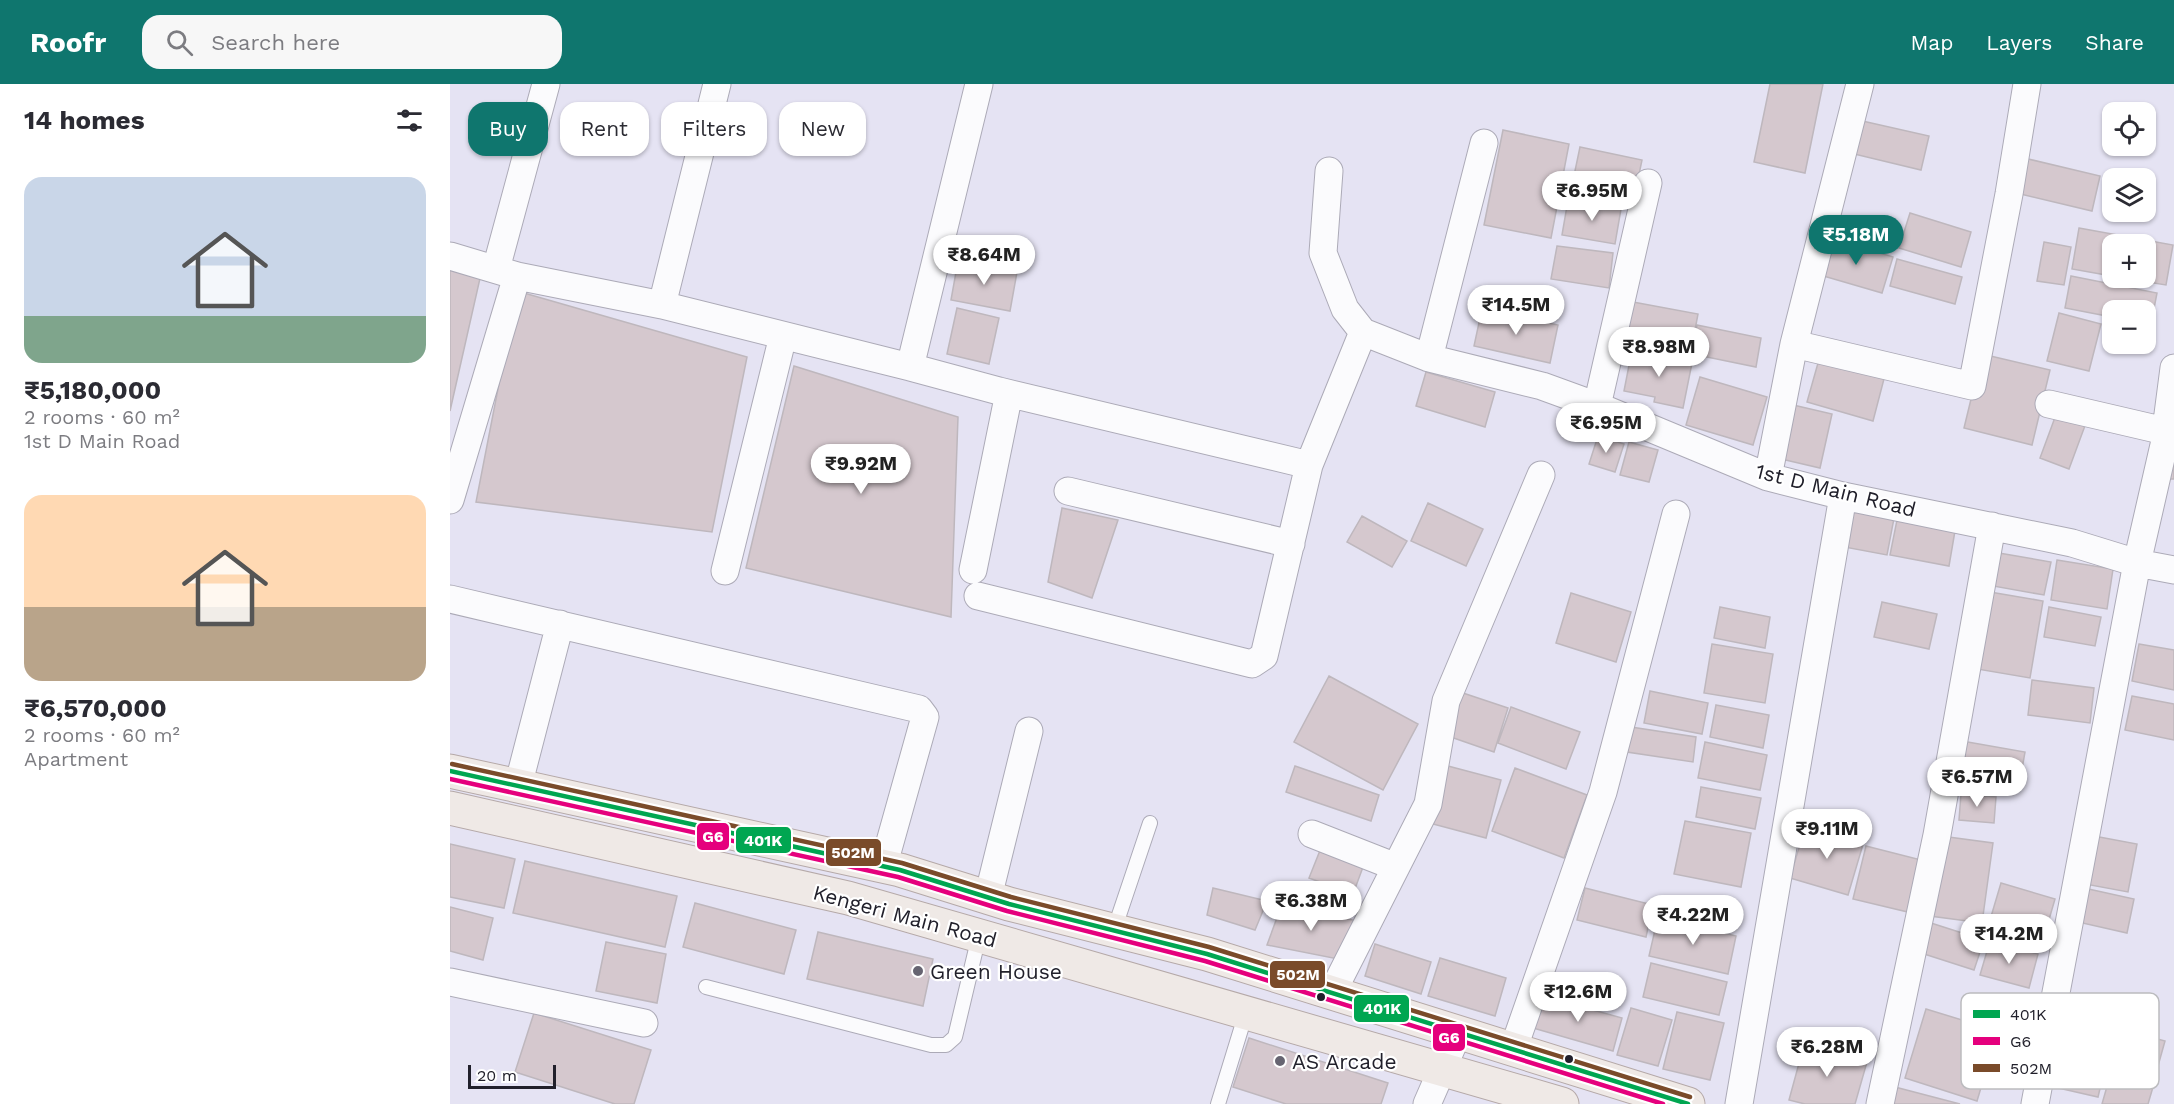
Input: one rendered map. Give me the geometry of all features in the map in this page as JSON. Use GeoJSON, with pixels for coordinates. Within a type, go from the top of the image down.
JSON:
{"type":"FeatureCollection","features":[{"type":"Feature","properties":{"kind":"main road","name":"Kengeri Main Road"},"geometry":{"type":"LineString","coordinates":[[450,771],[883,867],[1207,954],[1688,1104]]}},
{"type":"Feature","properties":{"kind":"main road","name":"Kengeri Main Road"},"geometry":{"type":"LineString","coordinates":[[450,808],[848,898],[1562,1104]]}},
{"type":"Feature","properties":{"kind":"street"},"geometry":{"type":"LineString","coordinates":[[450,500],[506,272],[546,84]]}},
{"type":"Feature","properties":{"kind":"street"},"geometry":{"type":"LineString","coordinates":[[662,305],[717,84]]}},
{"type":"Feature","properties":{"kind":"street"},"geometry":{"type":"LineString","coordinates":[[1768,477],[1794,344],[1860,84]]}},
{"type":"Feature","properties":{"kind":"street"},"geometry":{"type":"LineString","coordinates":[[1794,344],[1972,386],[2009,194],[2027,84]]}},
{"type":"Feature","properties":{"kind":"street"},"geometry":{"type":"LineString","coordinates":[[910,367],[974,85]]}},
{"type":"Feature","properties":{"kind":"street"},"geometry":{"type":"LineString","coordinates":[[1428,358],[1484,143]]}},
{"type":"Feature","properties":{"kind":"street"},"geometry":{"type":"LineString","coordinates":[[999,391],[1005,394],[1008,403],[975,583],[1252,664],[1264,656],[1309,465],[1363,332],[1345,309],[1323,253],[1329,171]]}},
{"type":"Feature","properties":{"kind":"street"},"geometry":{"type":"LineString","coordinates":[[1597,406],[1648,183]]}},
{"type":"Feature","properties":{"kind":"street"},"geometry":{"type":"LineString","coordinates":[[450,256],[506,272],[662,305],[999,391],[1309,465]]}},
{"type":"Feature","properties":{"kind":"street","name":"1st D Main Road"},"geometry":{"type":"LineString","coordinates":[[1363,332],[1428,358],[1542,386],[1597,406],[1768,477],[1843,496],[2072,543],[2137,564],[2174,570]]}},
{"type":"Feature","properties":{"kind":"street"},"geometry":{"type":"LineString","coordinates":[[725,571],[783,336]]}},
{"type":"Feature","properties":{"kind":"street"},"geometry":{"type":"LineString","coordinates":[[2055,993],[2137,564],[2165,431],[2174,368]]}},
{"type":"Feature","properties":{"kind":"street"},"geometry":{"type":"LineString","coordinates":[[2049,404],[2165,431]]}},
{"type":"Feature","properties":{"kind":"street"},"geometry":{"type":"LineString","coordinates":[[1332,993],[1428,804],[1446,701],[1541,475]]}},
{"type":"Feature","properties":{"kind":"street"},"geometry":{"type":"LineString","coordinates":[[1068,491],[1291,544]]}},
{"type":"Feature","properties":{"kind":"street"},"geometry":{"type":"LineString","coordinates":[[1739,1104],[1843,496]]}},
{"type":"Feature","properties":{"kind":"street"},"geometry":{"type":"LineString","coordinates":[[1513,1050],[1603,792],[1676,514]]}},
{"type":"Feature","properties":{"kind":"street"},"geometry":{"type":"LineString","coordinates":[[1880,1104],[1937,835],[1992,526]]}},
{"type":"Feature","properties":{"kind":"street"},"geometry":{"type":"LineString","coordinates":[[450,599],[919,709],[925,717],[883,867]]}},
{"type":"Feature","properties":{"kind":"street"},"geometry":{"type":"LineString","coordinates":[[518,786],[560,624]]}},
{"type":"Feature","properties":{"kind":"street"},"geometry":{"type":"LineString","coordinates":[[988,897],[1029,731]]}},
{"type":"Feature","properties":{"kind":"street"},"geometry":{"type":"LineString","coordinates":[[1312,834],[1396,867]]}},
{"type":"Feature","properties":{"kind":"street"},"geometry":{"type":"LineString","coordinates":[[450,982],[644,1023]]}},
{"type":"Feature","properties":{"kind":"street"},"geometry":{"type":"LineString","coordinates":[[1427,1104],[1458,1033]]}},
{"type":"Feature","properties":{"kind":"street"},"geometry":{"type":"LineString","coordinates":[[2034,1104],[2037,1089]]}},
{"type":"Feature","properties":{"kind":"lane"},"geometry":{"type":"LineString","coordinates":[[1114,930],[1150,823]]}},
{"type":"Feature","properties":{"kind":"lane"},"geometry":{"type":"LineString","coordinates":[[706,987],[931,1045],[946,1045],[955,1037],[979,936]]}},
{"type":"Feature","properties":{"kind":"lane"},"geometry":{"type":"LineString","coordinates":[[1218,1104],[1246,1013]]}},
{"type":"Feature","properties":{"kind":"building"},"geometry":{"type":"Polygon","coordinates":[[[1770,84],[1823,84],[1805,173],[1754,162],[1770,84]]]}},
{"type":"Feature","properties":{"kind":"building"},"geometry":{"type":"Polygon","coordinates":[[[1858,120],[1929,136],[1921,170],[1850,153],[1858,120]]]}},
{"type":"Feature","properties":{"kind":"building"},"geometry":{"type":"Polygon","coordinates":[[[1503,130],[1569,144],[1551,238],[1484,225],[1503,130]]]}},
{"type":"Feature","properties":{"kind":"building"},"geometry":{"type":"Polygon","coordinates":[[[1580,147],[1642,160],[1633,203],[1571,190],[1580,147]]]}},
{"type":"Feature","properties":{"kind":"building"},"geometry":{"type":"Polygon","coordinates":[[[2024,158],[2100,176],[2092,211],[2016,193],[2024,158]]]}},
{"type":"Feature","properties":{"kind":"building"},"geometry":{"type":"Polygon","coordinates":[[[1568,200],[1621,209],[1615,244],[1562,235],[1568,200]]]}},
{"type":"Feature","properties":{"kind":"building"},"geometry":{"type":"Polygon","coordinates":[[[1910,213],[1971,232],[1961,267],[1899,248],[1910,213]]]}},
{"type":"Feature","properties":{"kind":"building"},"geometry":{"type":"Polygon","coordinates":[[[2079,228],[2112,234],[2102,234],[2102,274],[2072,269],[2079,228]]]}},
{"type":"Feature","properties":{"kind":"building"},"geometry":{"type":"Polygon","coordinates":[[[1830,238],[1893,257],[1882,293],[1820,275],[1830,238]]]}},
{"type":"Feature","properties":{"kind":"building"},"geometry":{"type":"Polygon","coordinates":[[[2044,242],[2071,247],[2064,285],[2037,281],[2044,242]]]}},
{"type":"Feature","properties":{"kind":"building"},"geometry":{"type":"Polygon","coordinates":[[[2156,242],[2173,245],[2166,285],[2156,283],[2156,242]]]}},
{"type":"Feature","properties":{"kind":"building"},"geometry":{"type":"Polygon","coordinates":[[[1557,246],[1613,253],[1609,288],[1551,279],[1557,246]]]}},
{"type":"Feature","properties":{"kind":"building"},"geometry":{"type":"Polygon","coordinates":[[[1897,259],[1962,277],[1955,304],[1890,286],[1897,259]]]}},
{"type":"Feature","properties":{"kind":"building"},"geometry":{"type":"Polygon","coordinates":[[[958,261],[1017,272],[1010,311],[951,300],[958,261]]]}},
{"type":"Feature","properties":{"kind":"building"},"geometry":{"type":"Polygon","coordinates":[[[450,270],[481,274],[450,411],[450,270]]]}},
{"type":"Feature","properties":{"kind":"building"},"geometry":{"type":"Polygon","coordinates":[[[2071,276],[2102,282],[2102,288],[2132,288],[2157,293],[2156,300],[2102,300],[2102,315],[2065,308],[2071,276]]]}},
{"type":"Feature","properties":{"kind":"building"},"geometry":{"type":"Polygon","coordinates":[[[517,291],[747,357],[712,532],[476,502],[517,291]]]}},
{"type":"Feature","properties":{"kind":"building"},"geometry":{"type":"Polygon","coordinates":[[[1633,302],[1698,314],[1690,356],[1625,344],[1633,302]]]}},
{"type":"Feature","properties":{"kind":"building"},"geometry":{"type":"Polygon","coordinates":[[[957,308],[999,318],[989,364],[947,354],[957,308]]]}},
{"type":"Feature","properties":{"kind":"building"},"geometry":{"type":"Polygon","coordinates":[[[1482,309],[1558,325],[1550,363],[1474,346],[1482,309]]]}},
{"type":"Feature","properties":{"kind":"building"},"geometry":{"type":"Polygon","coordinates":[[[2059,313],[2101,324],[2089,371],[2047,361],[2059,313]]]}},
{"type":"Feature","properties":{"kind":"building"},"geometry":{"type":"Polygon","coordinates":[[[1697,325],[1761,338],[1756,367],[1692,354],[1697,325]]]}},
{"type":"Feature","properties":{"kind":"building"},"geometry":{"type":"Polygon","coordinates":[[[1632,350],[1692,363],[1683,408],[1654,402],[1655,397],[1624,391],[1632,350]]]}},
{"type":"Feature","properties":{"kind":"building"},"geometry":{"type":"Polygon","coordinates":[[[1982,354],[2050,370],[2032,445],[1964,428],[1982,354]]]}},
{"type":"Feature","properties":{"kind":"building"},"geometry":{"type":"Polygon","coordinates":[[[1820,356],[1885,375],[1873,421],[1807,402],[1820,356]]]}},
{"type":"Feature","properties":{"kind":"building"},"geometry":{"type":"Polygon","coordinates":[[[794,366],[958,417],[951,617],[746,568],[794,366]]]}},
{"type":"Feature","properties":{"kind":"building"},"geometry":{"type":"Polygon","coordinates":[[[1426,372],[1495,392],[1485,427],[1416,406],[1426,372]]]}},
{"type":"Feature","properties":{"kind":"building"},"geometry":{"type":"Polygon","coordinates":[[[1700,377],[1767,397],[1753,445],[1686,425],[1700,377]]]}},
{"type":"Feature","properties":{"kind":"building"},"geometry":{"type":"Polygon","coordinates":[[[1789,404],[1832,414],[1820,468],[1777,458],[1789,404]]]}},
{"type":"Feature","properties":{"kind":"building"},"geometry":{"type":"Polygon","coordinates":[[[2057,412],[2086,423],[2069,469],[2040,458],[2057,412]]]}},
{"type":"Feature","properties":{"kind":"building"},"geometry":{"type":"Polygon","coordinates":[[[1598,436],[1624,444],[1615,472],[1589,464],[1598,436]]]}},
{"type":"Feature","properties":{"kind":"building"},"geometry":{"type":"Polygon","coordinates":[[[1629,442],[1658,450],[1649,482],[1620,475],[1629,442]]]}},
{"type":"Feature","properties":{"kind":"building"},"geometry":{"type":"Polygon","coordinates":[[[2174,446],[2174,479],[2167,479],[2174,446]]]}},
{"type":"Feature","properties":{"kind":"building"},"geometry":{"type":"Polygon","coordinates":[[[1428,503],[1483,529],[1466,566],[1411,541],[1428,503]]]}},
{"type":"Feature","properties":{"kind":"building"},"geometry":{"type":"Polygon","coordinates":[[[1846,505],[1895,513],[1887,555],[1839,546],[1846,505]]]}},
{"type":"Feature","properties":{"kind":"building"},"geometry":{"type":"Polygon","coordinates":[[[1062,508],[1118,520],[1092,598],[1048,582],[1062,508]]]}},
{"type":"Feature","properties":{"kind":"building"},"geometry":{"type":"Polygon","coordinates":[[[1898,515],[1956,525],[1949,566],[1890,555],[1898,515]]]}},
{"type":"Feature","properties":{"kind":"building"},"geometry":{"type":"Polygon","coordinates":[[[1362,516],[1407,541],[1392,567],[1347,542],[1362,516]]]}},
{"type":"Feature","properties":{"kind":"building"},"geometry":{"type":"Polygon","coordinates":[[[1999,553],[2051,562],[2044,595],[1993,586],[1999,553]]]}},
{"type":"Feature","properties":{"kind":"building"},"geometry":{"type":"Polygon","coordinates":[[[2057,560],[2113,569],[2107,609],[2051,600],[2057,560]]]}},
{"type":"Feature","properties":{"kind":"building"},"geometry":{"type":"Polygon","coordinates":[[[1990,592],[2043,601],[2030,678],[1977,669],[1990,592]]]}},
{"type":"Feature","properties":{"kind":"building"},"geometry":{"type":"Polygon","coordinates":[[[1571,593],[1631,612],[1616,662],[1556,643],[1571,593]]]}},
{"type":"Feature","properties":{"kind":"building"},"geometry":{"type":"Polygon","coordinates":[[[1882,602],[1937,614],[1929,649],[1874,637],[1882,602]]]}},
{"type":"Feature","properties":{"kind":"building"},"geometry":{"type":"Polygon","coordinates":[[[1720,607],[1770,617],[1765,648],[1714,638],[1720,607]]]}},
{"type":"Feature","properties":{"kind":"building"},"geometry":{"type":"Polygon","coordinates":[[[2049,607],[2101,617],[2095,646],[2044,637],[2049,607]]]}},
{"type":"Feature","properties":{"kind":"building"},"geometry":{"type":"Polygon","coordinates":[[[1712,644],[1773,654],[1765,703],[1704,693],[1712,644]]]}},
{"type":"Feature","properties":{"kind":"building"},"geometry":{"type":"Polygon","coordinates":[[[2139,644],[2174,650],[2174,690],[2132,681],[2139,644]]]}},
{"type":"Feature","properties":{"kind":"building"},"geometry":{"type":"Polygon","coordinates":[[[1329,676],[1418,724],[1383,790],[1294,742],[1329,676]]]}},
{"type":"Feature","properties":{"kind":"building"},"geometry":{"type":"Polygon","coordinates":[[[2032,680],[2094,688],[2090,723],[2028,715],[2032,680]]]}},
{"type":"Feature","properties":{"kind":"building"},"geometry":{"type":"Polygon","coordinates":[[[1650,691],[1708,703],[1702,734],[1644,723],[1650,691]]]}},
{"type":"Feature","properties":{"kind":"building"},"geometry":{"type":"Polygon","coordinates":[[[1460,692],[1508,708],[1494,752],[1445,735],[1460,692]]]}},
{"type":"Feature","properties":{"kind":"building"},"geometry":{"type":"Polygon","coordinates":[[[2132,696],[2174,704],[2174,740],[2125,730],[2132,696]]]}},
{"type":"Feature","properties":{"kind":"building"},"geometry":{"type":"Polygon","coordinates":[[[1716,705],[1769,715],[1763,748],[1710,737],[1716,705]]]}},
{"type":"Feature","properties":{"kind":"building"},"geometry":{"type":"Polygon","coordinates":[[[1511,707],[1580,732],[1566,769],[1498,743],[1511,707]]]}},
{"type":"Feature","properties":{"kind":"building"},"geometry":{"type":"Polygon","coordinates":[[[1631,727],[1696,737],[1693,762],[1627,752],[1631,727]]]}},
{"type":"Feature","properties":{"kind":"building"},"geometry":{"type":"Polygon","coordinates":[[[1962,741],[2025,752],[2019,786],[1956,775],[1962,741]]]}},
{"type":"Feature","properties":{"kind":"building"},"geometry":{"type":"Polygon","coordinates":[[[1705,742],[1767,755],[1760,790],[1698,778],[1705,742]]]}},
{"type":"Feature","properties":{"kind":"building"},"geometry":{"type":"Polygon","coordinates":[[[1295,766],[1379,795],[1371,821],[1286,792],[1295,766]]]}},
{"type":"Feature","properties":{"kind":"building"},"geometry":{"type":"Polygon","coordinates":[[[1448,766],[1501,780],[1486,838],[1433,824],[1448,766]]]}},
{"type":"Feature","properties":{"kind":"building"},"geometry":{"type":"Polygon","coordinates":[[[1515,768],[1587,795],[1564,858],[1492,831],[1515,768]]]}},
{"type":"Feature","properties":{"kind":"building"},"geometry":{"type":"Polygon","coordinates":[[[1701,787],[1761,798],[1755,829],[1696,817],[1701,787]]]}},
{"type":"Feature","properties":{"kind":"building"},"geometry":{"type":"Polygon","coordinates":[[[1961,794],[1996,797],[1994,823],[1959,820],[1961,794]]]}},
{"type":"Feature","properties":{"kind":"building"},"geometry":{"type":"Polygon","coordinates":[[[1685,821],[1751,833],[1741,887],[1674,874],[1685,821]]]}},
{"type":"Feature","properties":{"kind":"building"},"geometry":{"type":"Polygon","coordinates":[[[1806,824],[1864,841],[1848,895],[1790,878],[1806,824]]]}},
{"type":"Feature","properties":{"kind":"building"},"geometry":{"type":"Polygon","coordinates":[[[1941,836],[1993,843],[1982,923],[1930,916],[1941,836]]]}},
{"type":"Feature","properties":{"kind":"building"},"geometry":{"type":"Polygon","coordinates":[[[2094,836],[2137,844],[2128,892],[2085,884],[2094,836]]]}},
{"type":"Feature","properties":{"kind":"building"},"geometry":{"type":"Polygon","coordinates":[[[1323,843],[1366,859],[1353,894],[1309,878],[1323,843]]]}},
{"type":"Feature","properties":{"kind":"building"},"geometry":{"type":"Polygon","coordinates":[[[450,844],[515,859],[504,908],[450,897],[450,844]]]}},
{"type":"Feature","properties":{"kind":"building"},"geometry":{"type":"Polygon","coordinates":[[[1866,846],[1925,861],[1912,913],[1853,899],[1866,846]]]}},
{"type":"Feature","properties":{"kind":"building"},"geometry":{"type":"Polygon","coordinates":[[[525,861],[677,896],[665,947],[513,913],[525,861]]]}},
{"type":"Feature","properties":{"kind":"building"},"geometry":{"type":"Polygon","coordinates":[[[2001,883],[2055,899],[2041,947],[1987,930],[2001,883]]]}},
{"type":"Feature","properties":{"kind":"building"},"geometry":{"type":"Polygon","coordinates":[[[1213,888],[1267,901],[1255,930],[1207,915],[1213,888]]]}},
{"type":"Feature","properties":{"kind":"building"},"geometry":{"type":"Polygon","coordinates":[[[1585,888],[1653,905],[1646,937],[1577,920],[1585,888]]]}},
{"type":"Feature","properties":{"kind":"building"},"geometry":{"type":"Polygon","coordinates":[[[2084,888],[2134,899],[2127,933],[2078,922],[2084,888]]]}},
{"type":"Feature","properties":{"kind":"building"},"geometry":{"type":"Polygon","coordinates":[[[695,903],[796,930],[784,974],[683,947],[695,903]]]}},
{"type":"Feature","properties":{"kind":"building"},"geometry":{"type":"Polygon","coordinates":[[[1282,904],[1357,921],[1338,959],[1267,945],[1282,904]]]}},
{"type":"Feature","properties":{"kind":"building"},"geometry":{"type":"Polygon","coordinates":[[[450,907],[493,918],[483,960],[450,951],[450,907]]]}},
{"type":"Feature","properties":{"kind":"building"},"geometry":{"type":"Polygon","coordinates":[[[1658,917],[1736,936],[1728,974],[1649,956],[1658,917]]]}},
{"type":"Feature","properties":{"kind":"building"},"geometry":{"type":"Polygon","coordinates":[[[1931,923],[1984,940],[1974,970],[1921,953],[1931,923]]]}},
{"type":"Feature","properties":{"kind":"building"},"geometry":{"type":"Polygon","coordinates":[[[818,932],[933,959],[923,1006],[807,979],[818,932]]]}},
{"type":"Feature","properties":{"kind":"building"},"geometry":{"type":"Polygon","coordinates":[[[1990,941],[2038,954],[2029,988],[1980,975],[1990,941]]]}},
{"type":"Feature","properties":{"kind":"building"},"geometry":{"type":"Polygon","coordinates":[[[606,942],[666,954],[657,1003],[596,991],[606,942]]]}},
{"type":"Feature","properties":{"kind":"building"},"geometry":{"type":"Polygon","coordinates":[[[1375,944],[1431,962],[1421,994],[1365,976],[1375,944]]]}},
{"type":"Feature","properties":{"kind":"building"},"geometry":{"type":"Polygon","coordinates":[[[1440,958],[1506,978],[1495,1016],[1428,996],[1440,958]]]}},
{"type":"Feature","properties":{"kind":"building"},"geometry":{"type":"Polygon","coordinates":[[[1651,963],[1727,982],[1719,1015],[1643,997],[1651,963]]]}},
{"type":"Feature","properties":{"kind":"building"},"geometry":{"type":"Polygon","coordinates":[[[1542,996],[1622,1018],[1613,1051],[1533,1028],[1542,996]]]}},
{"type":"Feature","properties":{"kind":"building"},"geometry":{"type":"Polygon","coordinates":[[[1631,1008],[1672,1020],[1658,1066],[1617,1055],[1631,1008]]]}},
{"type":"Feature","properties":{"kind":"building"},"geometry":{"type":"Polygon","coordinates":[[[1926,1009],[1961,1020],[1961,1089],[1981,1089],[1977,1101],[1905,1078],[1926,1009]]]}},
{"type":"Feature","properties":{"kind":"building"},"geometry":{"type":"Polygon","coordinates":[[[1677,1012],[1724,1023],[1710,1080],[1663,1069],[1677,1012]]]}},
{"type":"Feature","properties":{"kind":"building"},"geometry":{"type":"Polygon","coordinates":[[[534,1013],[651,1050],[634,1104],[615,1104],[515,1072],[534,1013]]]}},
{"type":"Feature","properties":{"kind":"building","name":"AS Arcade"},"geometry":{"type":"Polygon","coordinates":[[[1249,1038],[1388,1083],[1381,1104],[1286,1104],[1233,1087],[1249,1038]]]}},
{"type":"Feature","properties":{"kind":"building"},"geometry":{"type":"Polygon","coordinates":[[[2159,1039],[2165,1041],[2159,1062],[2159,1039]]]}},
{"type":"Feature","properties":{"kind":"building"},"geometry":{"type":"Polygon","coordinates":[[[1804,1045],[1867,1062],[1855,1104],[1805,1104],[1789,1100],[1804,1045]]]}},
{"type":"Feature","properties":{"kind":"building"},"geometry":{"type":"Polygon","coordinates":[[[1895,1087],[1960,1104],[1891,1104],[1895,1087]]]}},
{"type":"Feature","properties":{"kind":"building"},"geometry":{"type":"Polygon","coordinates":[[[2063,1089],[2100,1089],[2098,1097],[2063,1089]]]}},
{"type":"Feature","properties":{"kind":"building"},"geometry":{"type":"Polygon","coordinates":[[[2106,1089],[2152,1089],[2148,1104],[2102,1104],[2106,1089]]]}},
{"type":"Feature","properties":{"kind":"transit line","name":"502M"},"geometry":{"type":"LineString","coordinates":[[452,764],[902,863],[1011,897],[1209,947],[1690,1097]]}},
{"type":"Feature","properties":{"kind":"transit line","name":"401K"},"geometry":{"type":"LineString","coordinates":[[450,771],[900,870],[1009,904],[1207,954],[1688,1104]]}},
{"type":"Feature","properties":{"kind":"transit line","name":"G6"},"geometry":{"type":"LineString","coordinates":[[450,779],[898,877],[1007,911],[1205,961],[1663,1104]]}},
{"type":"Feature","properties":{"kind":"place","name":"Green House"},"geometry":{"type":"Point","coordinates":[918,971]}},
{"type":"Feature","properties":{"kind":"place","name":"AS Arcade"},"geometry":{"type":"Point","coordinates":[1280,1061]}}]}
